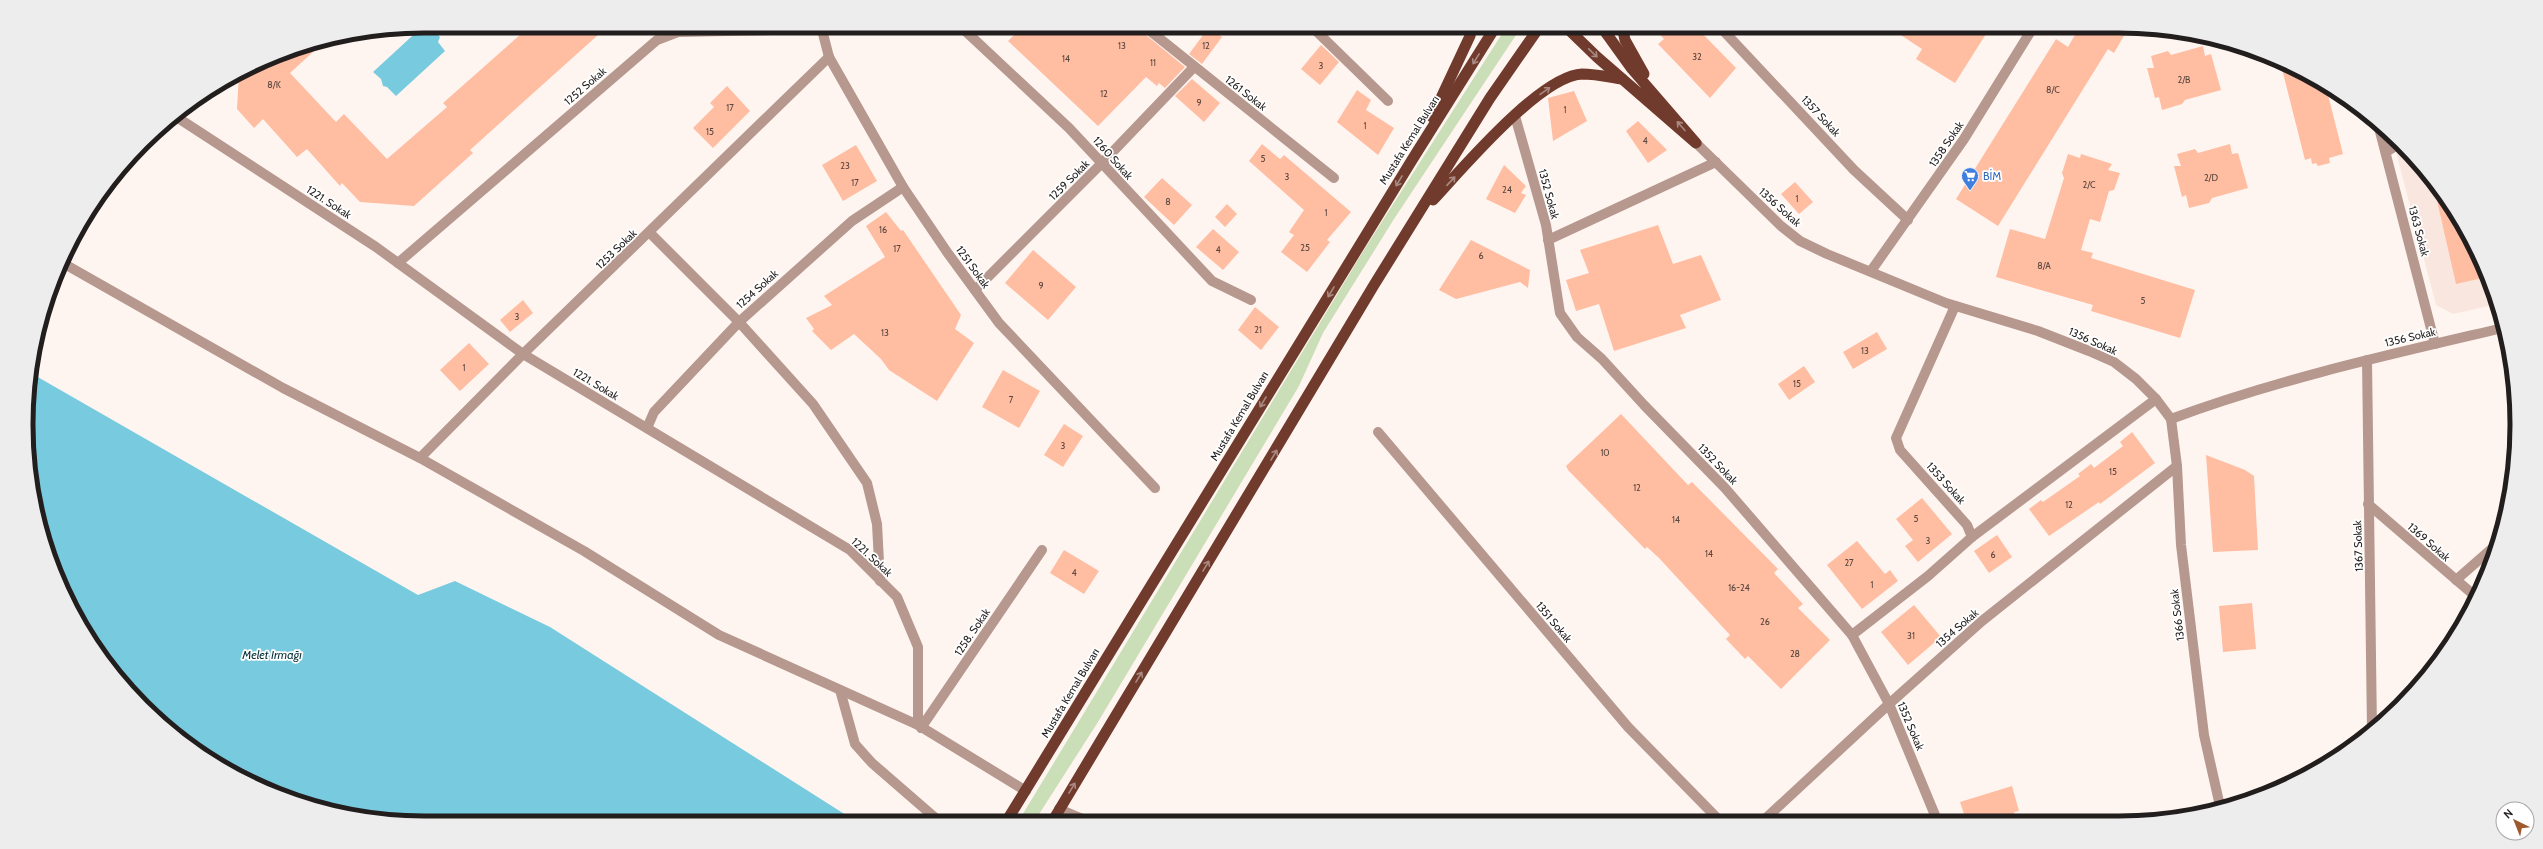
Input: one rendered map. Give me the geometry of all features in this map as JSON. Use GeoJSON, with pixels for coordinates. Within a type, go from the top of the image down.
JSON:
{"type":"FeatureCollection","features":[{"type":"Feature","properties":{"kind":"highway"},"geometry":{"type":"LineString","coordinates":[[1412,160],[1471,33]]}},
{"type":"Feature","properties":{"kind":"highway","name":"Mustafa Kemal Bulvarı"},"geometry":{"type":"LineString","coordinates":[[1010,816],[1412,160],[1492,33]]}},
{"type":"Feature","properties":{"kind":"highway"},"geometry":{"type":"LineString","coordinates":[[1055,816],[1415,220],[1490,98],[1535,33]]}},
{"type":"Feature","properties":{"kind":"highway"},"geometry":{"type":"LineString","coordinates":[[1573,33],[1622,79],[1696,142]]}},
{"type":"Feature","properties":{"kind":"highway"},"geometry":{"type":"LineString","coordinates":[[1606,33],[1656,96],[1696,142]]}},
{"type":"Feature","properties":{"kind":"highway"},"geometry":{"type":"LineString","coordinates":[[1624,33],[1625,40],[1656,96]]}},
{"type":"Feature","properties":{"kind":"highway"},"geometry":{"type":"LineString","coordinates":[[1415,220],[1486,143],[1515,116],[1561,80],[1581,74],[1622,79]]}},
{"type":"Feature","properties":{"kind":"street","name":"1252 Sokak"},"geometry":{"type":"LineString","coordinates":[[398,263],[657,40],[670,33]]}},
{"type":"Feature","properties":{"kind":"street","name":"1251 Sokak"},"geometry":{"type":"LineString","coordinates":[[824,33],[829,57],[904,187],[974,290],[999,323],[1155,488]]}},
{"type":"Feature","properties":{"kind":"street","name":"1260 Sokak"},"geometry":{"type":"LineString","coordinates":[[967,33],[1069,128],[1212,281],[1251,300]]}},
{"type":"Feature","properties":{"kind":"street","name":"1261 Sokak"},"geometry":{"type":"LineString","coordinates":[[1153,33],[1334,178]]}},
{"type":"Feature","properties":{"kind":"street"},"geometry":{"type":"LineString","coordinates":[[1318,33],[1388,101]]}},
{"type":"Feature","properties":{"kind":"street","name":"1357 Sokak"},"geometry":{"type":"LineString","coordinates":[[1726,33],[1854,170],[1908,220]]}},
{"type":"Feature","properties":{"kind":"street","name":"1358 Sokak"},"geometry":{"type":"LineString","coordinates":[[1871,271],[1964,139],[2027,33]]}},
{"type":"Feature","properties":{"kind":"street","name":"1253 Sokak"},"geometry":{"type":"LineString","coordinates":[[420,458],[523,354],[650,233],[829,57]]}},
{"type":"Feature","properties":{"kind":"street","name":"1259 Sokak"},"geometry":{"type":"LineString","coordinates":[[974,290],[1102,163],[1194,67]]}},
{"type":"Feature","properties":{"kind":"street","name":"1352 Sokak"},"geometry":{"type":"LineString","coordinates":[[1515,116],[1548,240],[1560,313],[1577,338],[1602,358],[1644,406],[1725,488],[1852,635],[1889,704],[1935,816]]}},
{"type":"Feature","properties":{"kind":"street","name":"1221. Sokak"},"geometry":{"type":"LineString","coordinates":[[180,119],[398,263],[523,354],[850,550],[897,597],[918,646],[920,726]]}},
{"type":"Feature","properties":{"kind":"street","name":"1363 Sokak"},"geometry":{"type":"LineString","coordinates":[[2381,134],[2435,344]]}},
{"type":"Feature","properties":{"kind":"street","name":"1356 Sokak"},"geometry":{"type":"LineString","coordinates":[[1696,142],[1781,226],[1800,241],[1827,254],[1955,306],[2038,331],[2114,362],[2136,379],[2156,399],[2171,419],[2204,407],[2367,360],[2498,329]]}},
{"type":"Feature","properties":{"kind":"street"},"geometry":{"type":"LineString","coordinates":[[2386,152],[2394,147]]}},
{"type":"Feature","properties":{"kind":"street"},"geometry":{"type":"LineString","coordinates":[[1548,240],[1716,162]]}},
{"type":"Feature","properties":{"kind":"street","name":"1254 Sokak"},"geometry":{"type":"LineString","coordinates":[[646,428],[654,412],[738,322],[852,221],[904,187]]}},
{"type":"Feature","properties":{"kind":"street"},"geometry":{"type":"LineString","coordinates":[[650,233],[738,322],[813,404],[867,483],[877,524],[880,581]]}},
{"type":"Feature","properties":{"kind":"street"},"geometry":{"type":"LineString","coordinates":[[67,265],[282,388],[420,458],[584,551],[719,635],[920,726],[1026,791]]}},
{"type":"Feature","properties":{"kind":"street","name":"1353 Sokak"},"geometry":{"type":"LineString","coordinates":[[1955,306],[1899,426],[1896,438],[1900,450],[1967,525],[1972,537]]}},
{"type":"Feature","properties":{"kind":"street","name":"1367 Sokak"},"geometry":{"type":"LineString","coordinates":[[2367,360],[2368,504],[2372,613],[2372,723]]}},
{"type":"Feature","properties":{"kind":"street"},"geometry":{"type":"LineString","coordinates":[[1852,635],[1928,576],[1972,537],[2156,399]]}},
{"type":"Feature","properties":{"kind":"street","name":"1366 Sokak"},"geometry":{"type":"LineString","coordinates":[[2171,419],[2177,466],[2181,545],[2204,735],[2219,803]]}},
{"type":"Feature","properties":{"kind":"street","name":"1351 Sokak"},"geometry":{"type":"LineString","coordinates":[[1378,432],[1628,727],[1716,816]]}},
{"type":"Feature","properties":{"kind":"street","name":"1354 Sokak"},"geometry":{"type":"LineString","coordinates":[[1768,816],[1889,704],[1982,622],[2177,466]]}},
{"type":"Feature","properties":{"kind":"street","name":"1369 Sokak"},"geometry":{"type":"LineString","coordinates":[[2368,504],[2472,593]]}},
{"type":"Feature","properties":{"kind":"street","name":"1258. Sokak"},"geometry":{"type":"LineString","coordinates":[[920,726],[1042,550]]}},
{"type":"Feature","properties":{"kind":"street"},"geometry":{"type":"LineString","coordinates":[[2456,580],[2488,552]]}},
{"type":"Feature","properties":{"kind":"street"},"geometry":{"type":"LineString","coordinates":[[840,690],[855,744],[872,763],[933,816]]}},
{"type":"Feature","properties":{"kind":"street"},"geometry":{"type":"LineString","coordinates":[[1059,809],[1076,816]]}},
{"type":"Feature","properties":{"kind":"shaded area"},"geometry":{"type":"Polygon","coordinates":[[[2395,148],[2413,166],[2429,186],[2458,229],[2470,251],[2491,306],[2453,314],[2436,305],[2395,148]]]}},
{"type":"Feature","properties":{"kind":"green space"},"geometry":{"type":"Polygon","coordinates":[[[1503,33],[1517,33],[1394,219],[1323,333],[1299,386],[1098,722],[1038,816],[1022,816],[1367,245],[1503,33]]]}},
{"type":"Feature","properties":{"kind":"water"},"geometry":{"type":"Polygon","coordinates":[[[415,33],[437,34],[440,37],[438,42],[445,51],[396,96],[387,87],[383,86],[381,79],[373,72],[415,33]]]}},
{"type":"Feature","properties":{"kind":"water","name":"Melet Irmağı"},"geometry":{"type":"Polygon","coordinates":[[[36,376],[418,595],[455,581],[550,627],[848,816],[399,815],[373,813],[323,803],[251,776],[229,764],[186,735],[166,719],[130,683],[99,642],[73,598],[46,526],[36,476],[33,424],[36,376]]]}},
{"type":"Feature","properties":{"kind":"building"},"geometry":{"type":"Polygon","coordinates":[[[522,33],[600,33],[470,150],[473,153],[414,206],[360,202],[342,183],[340,186],[307,149],[297,157],[263,119],[254,128],[237,109],[239,80],[275,63],[317,48],[290,73],[336,122],[344,114],[387,159],[447,107],[443,103],[522,33]]]}},
{"type":"Feature","properties":{"kind":"building"},"geometry":{"type":"Polygon","coordinates":[[[1016,33],[1144,33],[1185,67],[1165,88],[1159,83],[1157,86],[1146,77],[1098,126],[1008,41],[1016,33]]]}},
{"type":"Feature","properties":{"kind":"building"},"geometry":{"type":"Polygon","coordinates":[[[1205,33],[1217,33],[1222,37],[1202,64],[1189,54],[1205,33]]]}},
{"type":"Feature","properties":{"kind":"building"},"geometry":{"type":"Polygon","coordinates":[[[1658,33],[1702,33],[1736,68],[1710,98],[1658,44],[1664,39],[1658,33]]]}},
{"type":"Feature","properties":{"kind":"building"},"geometry":{"type":"Polygon","coordinates":[[[1898,33],[1987,33],[1955,83],[1916,59],[1922,49],[1898,33]]]}},
{"type":"Feature","properties":{"kind":"building"},"geometry":{"type":"Polygon","coordinates":[[[2076,33],[2125,33],[2114,53],[2108,49],[1998,226],[1956,199],[2056,39],[2068,47],[2076,33]]]}},
{"type":"Feature","properties":{"kind":"building"},"geometry":{"type":"Polygon","coordinates":[[[1321,45],[1339,62],[1320,85],[1301,69],[1321,45]]]}},
{"type":"Feature","properties":{"kind":"building"},"geometry":{"type":"Polygon","coordinates":[[[2203,46],[2205,56],[2211,54],[2221,90],[2185,100],[2182,104],[2162,110],[2159,97],[2155,98],[2147,68],[2154,68],[2151,56],[2168,51],[2171,55],[2203,46]]]}},
{"type":"Feature","properties":{"kind":"building"},"geometry":{"type":"Polygon","coordinates":[[[2282,69],[2328,94],[2343,154],[2329,158],[2330,163],[2318,166],[2316,163],[2312,164],[2311,158],[2305,160],[2282,69]]]}},
{"type":"Feature","properties":{"kind":"building"},"geometry":{"type":"Polygon","coordinates":[[[1192,79],[1220,103],[1204,122],[1175,96],[1192,79]]]}},
{"type":"Feature","properties":{"kind":"building"},"geometry":{"type":"Polygon","coordinates":[[[727,86],[750,111],[713,148],[693,128],[714,107],[710,103],[727,86]]]}},
{"type":"Feature","properties":{"kind":"building"},"geometry":{"type":"Polygon","coordinates":[[[1357,90],[1371,100],[1366,110],[1394,128],[1378,155],[1337,122],[1357,90]]]}},
{"type":"Feature","properties":{"kind":"building"},"geometry":{"type":"Polygon","coordinates":[[[1574,91],[1587,121],[1553,141],[1548,98],[1574,91]]]}},
{"type":"Feature","properties":{"kind":"building"},"geometry":{"type":"Polygon","coordinates":[[[1638,121],[1667,150],[1648,163],[1626,131],[1638,121]]]}},
{"type":"Feature","properties":{"kind":"building"},"geometry":{"type":"Polygon","coordinates":[[[1262,144],[1280,159],[1284,155],[1351,212],[1327,240],[1330,242],[1307,272],[1281,252],[1294,235],[1289,232],[1304,210],[1249,161],[1262,144]]]}},
{"type":"Feature","properties":{"kind":"building"},"geometry":{"type":"Polygon","coordinates":[[[2230,144],[2232,154],[2238,153],[2248,188],[2212,198],[2209,203],[2189,208],[2186,195],[2182,197],[2174,166],[2181,166],[2177,154],[2195,149],[2198,153],[2230,144]]]}},
{"type":"Feature","properties":{"kind":"building"},"geometry":{"type":"Polygon","coordinates":[[[856,145],[877,181],[843,201],[822,165],[856,145]]]}},
{"type":"Feature","properties":{"kind":"building"},"geometry":{"type":"Polygon","coordinates":[[[2068,154],[2080,158],[2081,154],[2112,164],[2108,170],[2120,173],[2114,190],[2109,191],[2100,222],[2090,219],[2081,250],[2093,253],[2091,258],[2195,290],[2180,338],[2091,311],[2093,305],[1996,277],[2010,229],[2045,239],[2064,178],[2062,173],[2068,154]]]}},
{"type":"Feature","properties":{"kind":"building"},"geometry":{"type":"Polygon","coordinates":[[[1504,165],[1526,186],[1521,193],[1526,195],[1515,213],[1486,199],[1504,165]]]}},
{"type":"Feature","properties":{"kind":"building"},"geometry":{"type":"Polygon","coordinates":[[[1162,178],[1192,205],[1174,225],[1144,197],[1162,178]]]}},
{"type":"Feature","properties":{"kind":"building"},"geometry":{"type":"Polygon","coordinates":[[[1795,182],[1813,202],[1799,214],[1781,194],[1795,182]]]}},
{"type":"Feature","properties":{"kind":"building"},"geometry":{"type":"Polygon","coordinates":[[[2436,196],[2458,229],[2470,251],[2481,278],[2456,284],[2436,196]]]}},
{"type":"Feature","properties":{"kind":"building"},"geometry":{"type":"Polygon","coordinates":[[[1227,204],[1237,214],[1225,227],[1215,217],[1227,204]]]}},
{"type":"Feature","properties":{"kind":"building"},"geometry":{"type":"Polygon","coordinates":[[[886,212],[901,231],[903,230],[961,315],[955,329],[974,343],[937,401],[889,370],[881,359],[854,334],[831,350],[812,331],[814,329],[806,318],[832,305],[824,296],[885,257],[866,226],[886,212]]]}},
{"type":"Feature","properties":{"kind":"building"},"geometry":{"type":"Polygon","coordinates":[[[1658,225],[1673,264],[1701,255],[1721,300],[1680,315],[1686,328],[1614,351],[1599,304],[1576,311],[1566,280],[1589,273],[1580,250],[1658,225]]]}},
{"type":"Feature","properties":{"kind":"building"},"geometry":{"type":"Polygon","coordinates":[[[1213,229],[1239,252],[1223,270],[1196,247],[1213,229]]]}},
{"type":"Feature","properties":{"kind":"building"},"geometry":{"type":"Polygon","coordinates":[[[1471,240],[1530,270],[1528,288],[1520,282],[1456,299],[1439,290],[1471,240]]]}},
{"type":"Feature","properties":{"kind":"building"},"geometry":{"type":"Polygon","coordinates":[[[1033,250],[1076,287],[1048,320],[1005,283],[1033,250]]]}},
{"type":"Feature","properties":{"kind":"building"},"geometry":{"type":"Polygon","coordinates":[[[523,300],[533,313],[510,332],[500,320],[523,300]]]}},
{"type":"Feature","properties":{"kind":"building"},"geometry":{"type":"Polygon","coordinates":[[[1255,307],[1279,327],[1261,350],[1238,330],[1255,307]]]}},
{"type":"Feature","properties":{"kind":"building"},"geometry":{"type":"Polygon","coordinates":[[[1877,332],[1887,349],[1853,369],[1843,352],[1877,332]]]}},
{"type":"Feature","properties":{"kind":"building"},"geometry":{"type":"Polygon","coordinates":[[[469,343],[489,364],[460,391],[440,370],[469,343]]]}},
{"type":"Feature","properties":{"kind":"building"},"geometry":{"type":"Polygon","coordinates":[[[1804,366],[1815,382],[1789,400],[1778,384],[1804,366]]]}},
{"type":"Feature","properties":{"kind":"building"},"geometry":{"type":"Polygon","coordinates":[[[1003,370],[1040,391],[1019,428],[982,407],[1003,370]]]}},
{"type":"Feature","properties":{"kind":"building"},"geometry":{"type":"Polygon","coordinates":[[[1621,414],[1688,485],[1692,482],[1778,569],[1774,573],[1803,604],[1798,608],[1830,640],[1781,689],[1748,656],[1745,659],[1726,639],[1730,635],[1659,558],[1647,547],[1645,549],[1568,470],[1566,466],[1621,414]]]}},
{"type":"Feature","properties":{"kind":"building"},"geometry":{"type":"Polygon","coordinates":[[[1064,424],[1083,436],[1063,467],[1044,455],[1064,424]]]}},
{"type":"Feature","properties":{"kind":"building"},"geometry":{"type":"Polygon","coordinates":[[[2132,432],[2155,463],[2100,504],[2099,502],[2049,536],[2029,509],[2041,500],[2043,502],[2080,476],[2078,474],[2091,464],[2094,468],[2123,446],[2120,442],[2132,432]]]}},
{"type":"Feature","properties":{"kind":"building"},"geometry":{"type":"Polygon","coordinates":[[[2206,455],[2245,470],[2254,476],[2258,550],[2213,552],[2206,455]]]}},
{"type":"Feature","properties":{"kind":"building"},"geometry":{"type":"Polygon","coordinates":[[[1922,498],[1952,534],[1918,562],[1905,546],[1913,540],[1896,519],[1922,498]]]}},
{"type":"Feature","properties":{"kind":"building"},"geometry":{"type":"Polygon","coordinates":[[[1997,535],[2012,557],[1989,573],[1974,551],[1997,535]]]}},
{"type":"Feature","properties":{"kind":"building"},"geometry":{"type":"Polygon","coordinates":[[[1857,541],[1885,574],[1890,570],[1898,581],[1862,609],[1827,565],[1857,541]]]}},
{"type":"Feature","properties":{"kind":"building"},"geometry":{"type":"Polygon","coordinates":[[[1064,550],[1099,571],[1084,594],[1050,573],[1064,550]]]}},
{"type":"Feature","properties":{"kind":"building"},"geometry":{"type":"Polygon","coordinates":[[[2252,603],[2256,649],[2223,652],[2219,606],[2252,603]]]}},
{"type":"Feature","properties":{"kind":"building"},"geometry":{"type":"Polygon","coordinates":[[[1914,605],[1941,637],[1908,665],[1881,632],[1914,605]]]}},
{"type":"Feature","properties":{"kind":"building"},"geometry":{"type":"Polygon","coordinates":[[[2012,786],[2019,811],[2014,812],[2015,816],[1965,816],[1960,802],[2012,786]]]}},
{"type":"Feature","properties":{"kind":"place","name":"BİM"},"geometry":{"type":"Point","coordinates":[1970,191]}}]}
